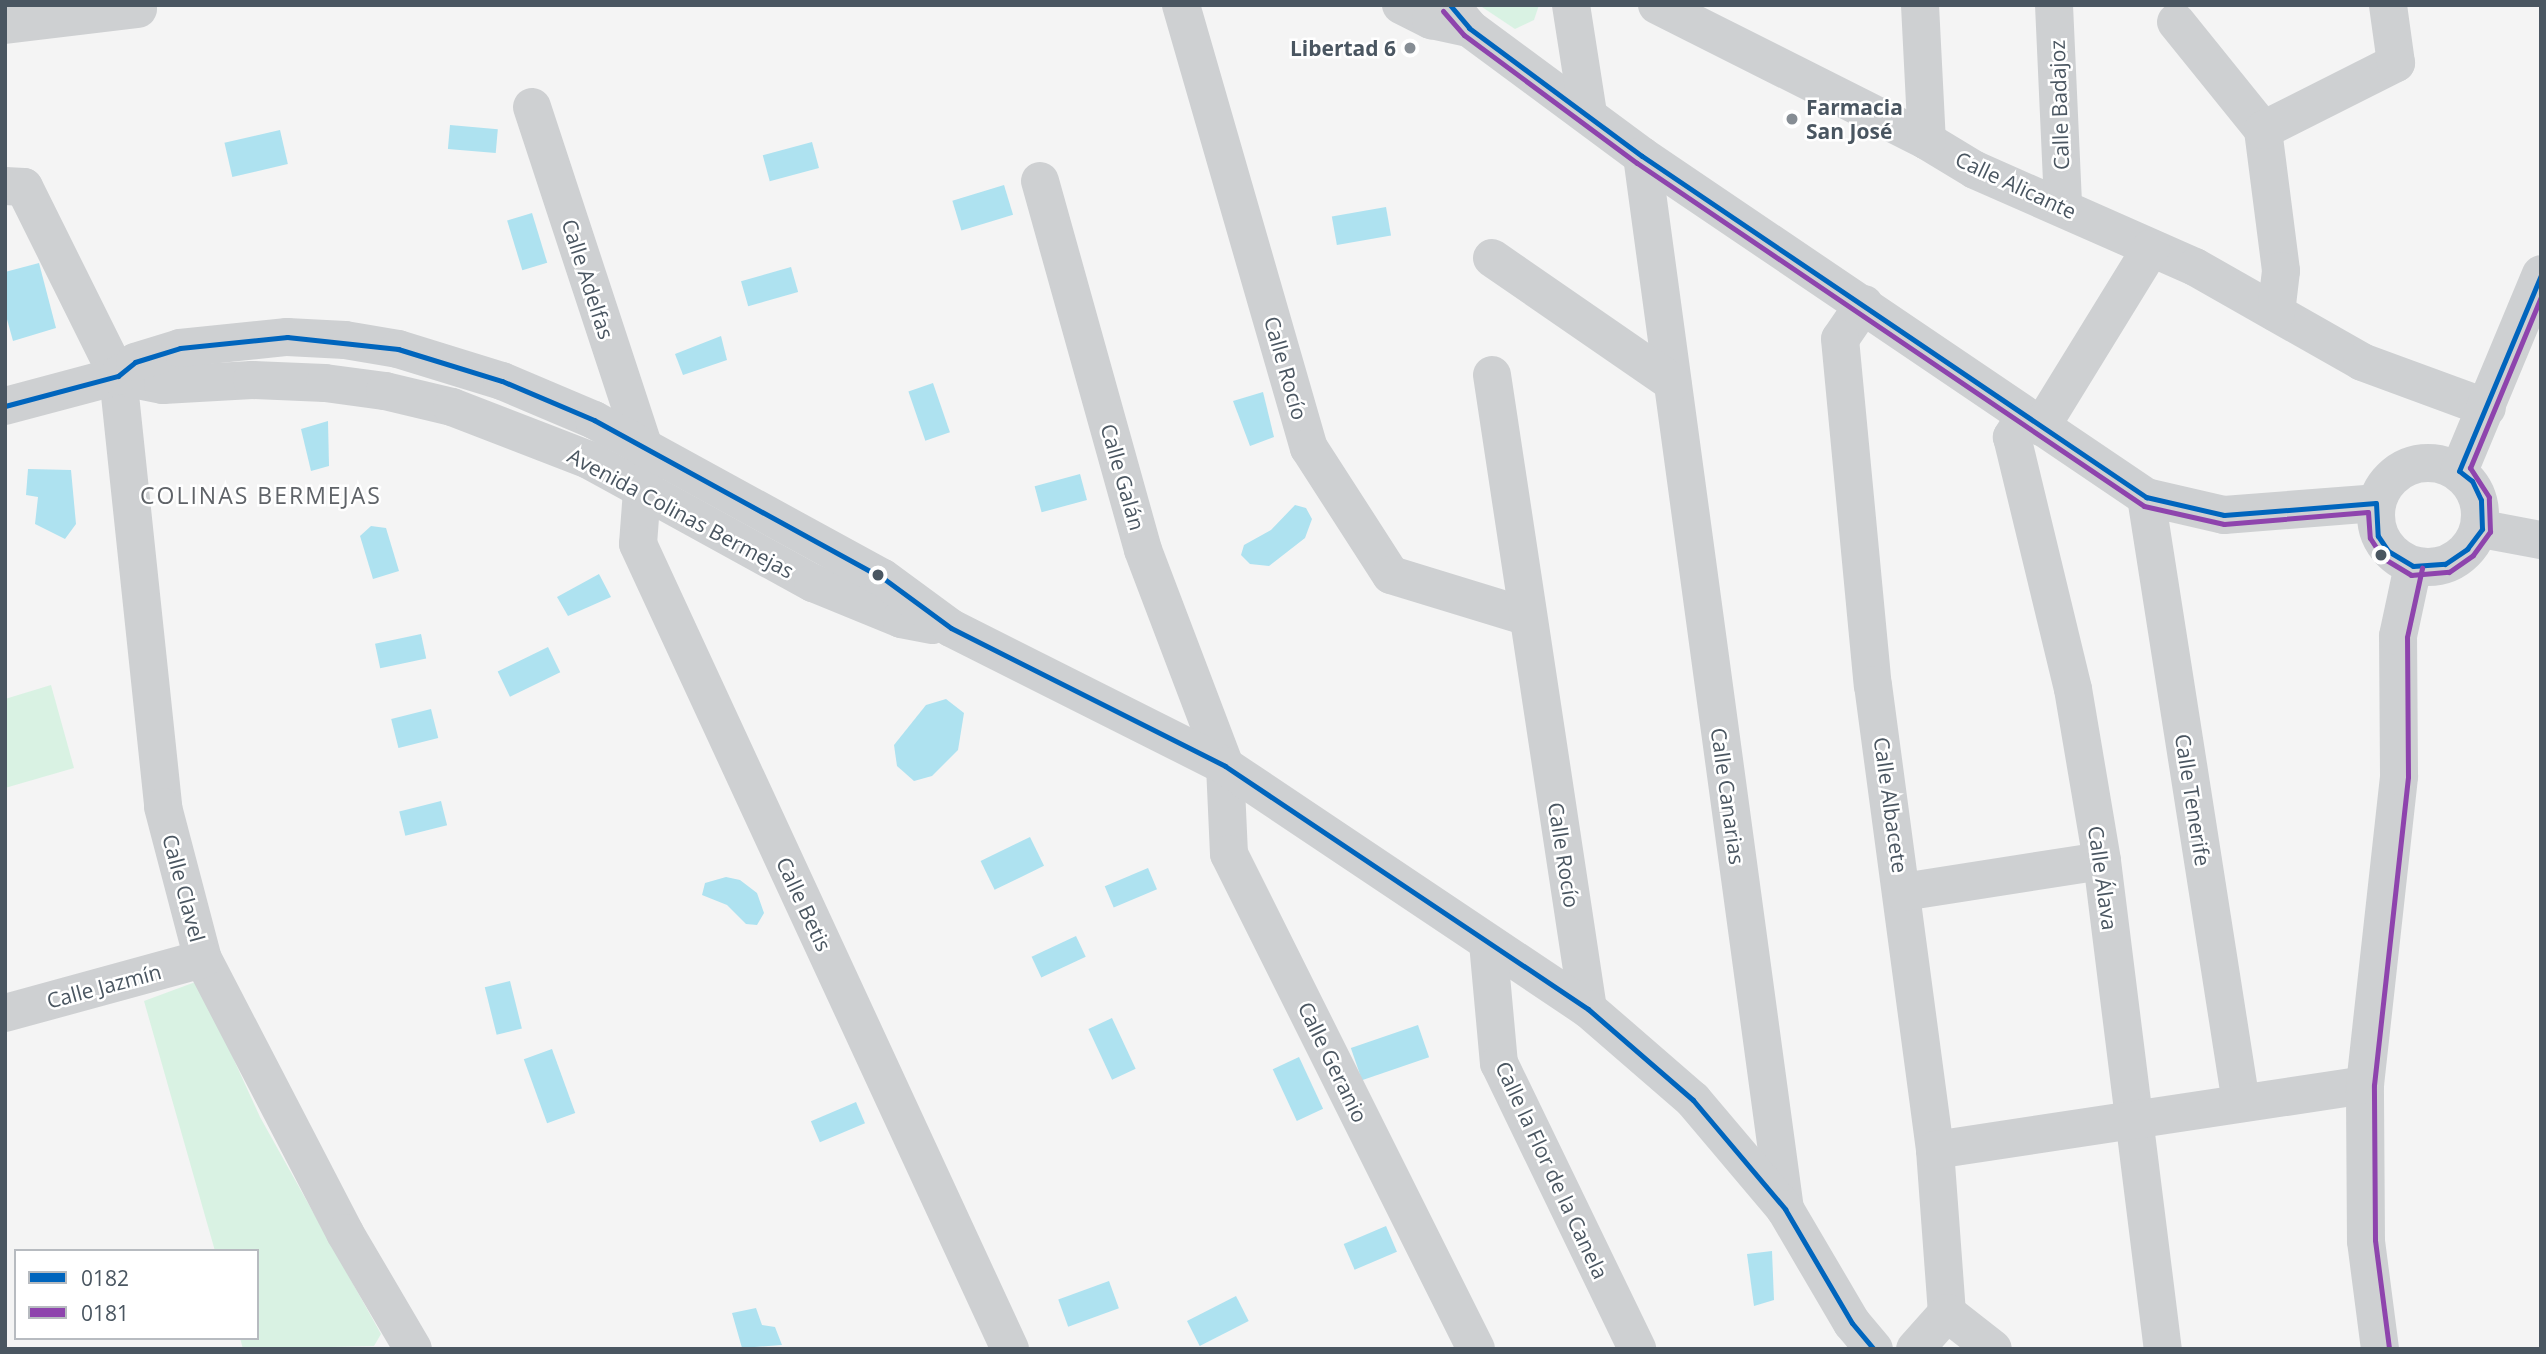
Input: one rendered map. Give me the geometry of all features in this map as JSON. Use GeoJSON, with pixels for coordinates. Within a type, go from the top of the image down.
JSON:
{"type":"FeatureCollection","features":[{"type":"Feature","properties":{"kind":"street","name":"Calle Rocío"},"geometry":{"type":"LineString","coordinates":[[1181,5],[1309,448],[1391,575],[1528,617]]}},
{"type":"Feature","properties":{"kind":"street"},"geometry":{"type":"LineString","coordinates":[[1401,5],[1431,20],[1460,17],[1642,156],[2146,497],[2224,515],[2375,502]]}},
{"type":"Feature","properties":{"kind":"street"},"geometry":{"type":"LineString","coordinates":[[1571,5],[1588,113]]}},
{"type":"Feature","properties":{"kind":"street","name":"Calle Alicante"},"geometry":{"type":"LineString","coordinates":[[1657,5],[1927,141],[1975,170],[2063,206],[2151,248],[2276,313],[2362,362],[2487,408]]}},
{"type":"Feature","properties":{"kind":"street"},"geometry":{"type":"LineString","coordinates":[[1920,5],[1927,141]]}},
{"type":"Feature","properties":{"kind":"street","name":"Calle Badajoz"},"geometry":{"type":"LineString","coordinates":[[2054,5],[2063,206]]}},
{"type":"Feature","properties":{"kind":"street"},"geometry":{"type":"LineString","coordinates":[[2263,130],[2396,63],[2388,5]]}},
{"type":"Feature","properties":{"kind":"street"},"geometry":{"type":"LineString","coordinates":[[5,25],[138,9]]}},
{"type":"Feature","properties":{"kind":"street"},"geometry":{"type":"LineString","coordinates":[[2176,22],[2263,130],[2281,271],[2276,313]]}},
{"type":"Feature","properties":{"kind":"street","name":"Calle Adelfas"},"geometry":{"type":"LineString","coordinates":[[532,107],[645,451]]}},
{"type":"Feature","properties":{"kind":"street","name":"Calle Canarias"},"geometry":{"type":"LineString","coordinates":[[1642,156],[1785,1209]]}},
{"type":"Feature","properties":{"kind":"street","name":"Calle Galán"},"geometry":{"type":"LineString","coordinates":[[1040,181],[1143,550],[1225,766]]}},
{"type":"Feature","properties":{"kind":"street"},"geometry":{"type":"LineString","coordinates":[[5,186],[24,187],[118,376]]}},
{"type":"Feature","properties":{"kind":"street"},"geometry":{"type":"LineString","coordinates":[[2033,422],[2151,248]]}},
{"type":"Feature","properties":{"kind":"street"},"geometry":{"type":"LineString","coordinates":[[1492,258],[1672,382]]}},
{"type":"Feature","properties":{"kind":"street"},"geometry":{"type":"LineString","coordinates":[[2459,471],[2541,274]]}},
{"type":"Feature","properties":{"kind":"street","name":"Calle Albacete"},"geometry":{"type":"LineString","coordinates":[[1864,304],[1840,339],[1873,685],[1903,892],[1935,1150],[1947,1313]]}},
{"type":"Feature","properties":{"kind":"street","name":"Avenida Colinas Bermejas"},"geometry":{"type":"LineString","coordinates":[[5,406],[118,376],[135,362],[218,341],[345,340],[398,349],[502,381],[594,420],[645,451],[883,578],[951,628]]}},
{"type":"Feature","properties":{"kind":"street","name":"Calle Rocío"},"geometry":{"type":"LineString","coordinates":[[1492,375],[1588,1009]]}},
{"type":"Feature","properties":{"kind":"street","name":"Avenida Colinas Bermejas"},"geometry":{"type":"LineString","coordinates":[[118,376],[163,385],[252,380],[385,391],[452,407],[589,460],[813,583],[901,619],[951,628]]}},
{"type":"Feature","properties":{"kind":"street","name":"Calle Clavel"},"geometry":{"type":"LineString","coordinates":[[118,376],[163,807],[203,959],[345,1233],[413,1349]]}},
{"type":"Feature","properties":{"kind":"street","name":"Calle Álava"},"geometry":{"type":"LineString","coordinates":[[2033,422],[2011,437],[2073,689],[2102,861],[2137,1118],[2163,1349]]}},
{"type":"Feature","properties":{"kind":"street","name":"Calle Betis"},"geometry":{"type":"LineString","coordinates":[[645,451],[638,544],[1010,1349]]}},
{"type":"Feature","properties":{"kind":"street"},"geometry":{"type":"LineString","coordinates":[[2444,465],[2459,471],[2472,481],[2481,500],[2482,529],[2467,549],[2445,564],[2413,566],[2388,551],[2378,536],[2375,502],[2397,474],[2411,467],[2444,465]]}},
{"type":"Feature","properties":{"kind":"street","name":"Calle Tenerife"},"geometry":{"type":"LineString","coordinates":[[2146,497],[2241,1103]]}},
{"type":"Feature","properties":{"kind":"street"},"geometry":{"type":"LineString","coordinates":[[2482,529],[2541,540]]}},
{"type":"Feature","properties":{"kind":"street"},"geometry":{"type":"LineString","coordinates":[[2380,1349],[2366,1241],[2365,1084],[2399,776],[2398,636],[2413,566]]}},
{"type":"Feature","properties":{"kind":"street"},"geometry":{"type":"LineString","coordinates":[[951,628],[1225,766],[1588,1009],[1693,1100],[1785,1209],[1852,1323],[1874,1349]]}},
{"type":"Feature","properties":{"kind":"street","name":"Calle Geranio"},"geometry":{"type":"LineString","coordinates":[[1225,766],[1229,854],[1476,1349]]}},
{"type":"Feature","properties":{"kind":"street"},"geometry":{"type":"LineString","coordinates":[[1903,892],[2102,861]]}},
{"type":"Feature","properties":{"kind":"street","name":"Calle la Flor de la Canela"},"geometry":{"type":"LineString","coordinates":[[1488,943],[1499,1063],[1637,1349]]}},
{"type":"Feature","properties":{"kind":"street","name":"Calle Jazmín"},"geometry":{"type":"LineString","coordinates":[[5,1013],[203,959]]}},
{"type":"Feature","properties":{"kind":"street"},"geometry":{"type":"LineString","coordinates":[[1935,1150],[2365,1084]]}},
{"type":"Feature","properties":{"kind":"street"},"geometry":{"type":"LineString","coordinates":[[1915,1349],[1947,1313],[1993,1349]]}},
{"type":"Feature","properties":{"kind":"green space"},"geometry":{"type":"Polygon","coordinates":[[[1479,5],[1539,5],[1534,20],[1515,29],[1479,5]]]}},
{"type":"Feature","properties":{"kind":"green space"},"geometry":{"type":"Polygon","coordinates":[[[51,685],[74,768],[5,788],[5,699],[51,685]]]}},
{"type":"Feature","properties":{"kind":"green space"},"geometry":{"type":"Polygon","coordinates":[[[198,981],[260,1117],[381,1334],[374,1346],[243,1349],[241,1340],[259,1340],[259,1249],[214,1249],[144,1001],[198,981]]]}},
{"type":"Feature","properties":{"kind":"water"},"geometry":{"type":"Polygon","coordinates":[[[450,125],[498,129],[496,153],[448,149],[450,125]]]}},
{"type":"Feature","properties":{"kind":"water"},"geometry":{"type":"Polygon","coordinates":[[[280,130],[288,164],[232,177],[224,143],[280,130]]]}},
{"type":"Feature","properties":{"kind":"water"},"geometry":{"type":"Polygon","coordinates":[[[812,142],[819,168],[770,181],[763,155],[812,142]]]}},
{"type":"Feature","properties":{"kind":"water"},"geometry":{"type":"Polygon","coordinates":[[[1004,185],[1013,215],[961,230],[952,201],[1004,185]]]}},
{"type":"Feature","properties":{"kind":"water"},"geometry":{"type":"Polygon","coordinates":[[[1386,207],[1391,236],[1337,245],[1332,217],[1386,207]]]}},
{"type":"Feature","properties":{"kind":"water"},"geometry":{"type":"Polygon","coordinates":[[[532,213],[547,263],[522,270],[507,221],[532,213]]]}},
{"type":"Feature","properties":{"kind":"water"},"geometry":{"type":"Polygon","coordinates":[[[39,263],[56,328],[13,341],[5,312],[5,272],[39,263]]]}},
{"type":"Feature","properties":{"kind":"water"},"geometry":{"type":"Polygon","coordinates":[[[791,267],[798,292],[748,306],[741,281],[791,267]]]}},
{"type":"Feature","properties":{"kind":"water"},"geometry":{"type":"Polygon","coordinates":[[[721,336],[727,360],[683,375],[675,354],[721,336]]]}},
{"type":"Feature","properties":{"kind":"water"},"geometry":{"type":"Polygon","coordinates":[[[933,383],[950,432],[925,441],[908,391],[933,383]]]}},
{"type":"Feature","properties":{"kind":"water"},"geometry":{"type":"Polygon","coordinates":[[[1263,392],[1274,437],[1250,446],[1233,401],[1263,392]]]}},
{"type":"Feature","properties":{"kind":"water"},"geometry":{"type":"Polygon","coordinates":[[[328,421],[329,466],[311,471],[301,429],[328,421]]]}},
{"type":"Feature","properties":{"kind":"water"},"geometry":{"type":"Polygon","coordinates":[[[28,469],[71,470],[76,524],[65,539],[35,524],[38,497],[26,495],[28,469]]]}},
{"type":"Feature","properties":{"kind":"water"},"geometry":{"type":"Polygon","coordinates":[[[1080,474],[1087,500],[1042,512],[1035,486],[1080,474]]]}},
{"type":"Feature","properties":{"kind":"water"},"geometry":{"type":"Polygon","coordinates":[[[1295,505],[1306,508],[1312,519],[1305,538],[1269,566],[1250,564],[1241,555],[1244,545],[1271,530],[1295,505]]]}},
{"type":"Feature","properties":{"kind":"water"},"geometry":{"type":"Polygon","coordinates":[[[371,526],[386,528],[399,571],[373,579],[360,536],[371,526]]]}},
{"type":"Feature","properties":{"kind":"water"},"geometry":{"type":"Polygon","coordinates":[[[599,574],[611,597],[568,616],[557,597],[599,574]]]}},
{"type":"Feature","properties":{"kind":"water"},"geometry":{"type":"Polygon","coordinates":[[[421,634],[426,658],[380,668],[375,644],[421,634]]]}},
{"type":"Feature","properties":{"kind":"water"},"geometry":{"type":"Polygon","coordinates":[[[548,647],[560,672],[510,697],[498,672],[548,647]]]}},
{"type":"Feature","properties":{"kind":"water"},"geometry":{"type":"Polygon","coordinates":[[[946,699],[964,713],[958,750],[932,776],[914,781],[897,766],[894,745],[926,705],[946,699]]]}},
{"type":"Feature","properties":{"kind":"water"},"geometry":{"type":"Polygon","coordinates":[[[431,709],[438,738],[398,748],[391,719],[431,709]]]}},
{"type":"Feature","properties":{"kind":"water"},"geometry":{"type":"Polygon","coordinates":[[[441,801],[447,825],[405,836],[399,811],[441,801]]]}},
{"type":"Feature","properties":{"kind":"water"},"geometry":{"type":"Polygon","coordinates":[[[1030,837],[1044,866],[995,890],[981,861],[1030,837]]]}},
{"type":"Feature","properties":{"kind":"water"},"geometry":{"type":"Polygon","coordinates":[[[1148,868],[1157,889],[1114,908],[1105,886],[1148,868]]]}},
{"type":"Feature","properties":{"kind":"water"},"geometry":{"type":"Polygon","coordinates":[[[726,877],[740,880],[757,893],[764,913],[757,925],[746,924],[727,905],[702,895],[705,883],[726,877]]]}},
{"type":"Feature","properties":{"kind":"water"},"geometry":{"type":"Polygon","coordinates":[[[1076,936],[1086,957],[1041,978],[1032,957],[1076,936]]]}},
{"type":"Feature","properties":{"kind":"water"},"geometry":{"type":"Polygon","coordinates":[[[510,981],[522,1029],[497,1035],[485,987],[510,981]]]}},
{"type":"Feature","properties":{"kind":"water"},"geometry":{"type":"Polygon","coordinates":[[[1112,1018],[1136,1069],[1112,1080],[1088,1029],[1112,1018]]]}},
{"type":"Feature","properties":{"kind":"water"},"geometry":{"type":"Polygon","coordinates":[[[1418,1025],[1429,1057],[1362,1080],[1351,1048],[1418,1025]]]}},
{"type":"Feature","properties":{"kind":"water"},"geometry":{"type":"Polygon","coordinates":[[[552,1049],[575,1113],[547,1123],[524,1059],[552,1049]]]}},
{"type":"Feature","properties":{"kind":"water"},"geometry":{"type":"Polygon","coordinates":[[[1299,1057],[1323,1109],[1297,1121],[1273,1069],[1299,1057]]]}},
{"type":"Feature","properties":{"kind":"water"},"geometry":{"type":"Polygon","coordinates":[[[856,1102],[865,1123],[820,1142],[811,1121],[856,1102]]]}},
{"type":"Feature","properties":{"kind":"water"},"geometry":{"type":"Polygon","coordinates":[[[1386,1226],[1397,1252],[1355,1270],[1344,1244],[1386,1226]]]}},
{"type":"Feature","properties":{"kind":"water"},"geometry":{"type":"Polygon","coordinates":[[[1772,1251],[1774,1300],[1754,1306],[1747,1254],[1772,1251]]]}},
{"type":"Feature","properties":{"kind":"water"},"geometry":{"type":"Polygon","coordinates":[[[1109,1281],[1119,1308],[1068,1327],[1058,1299],[1109,1281]]]}},
{"type":"Feature","properties":{"kind":"water"},"geometry":{"type":"Polygon","coordinates":[[[1236,1296],[1249,1321],[1200,1346],[1187,1321],[1236,1296]]]}},
{"type":"Feature","properties":{"kind":"water"},"geometry":{"type":"Polygon","coordinates":[[[756,1308],[762,1325],[775,1327],[782,1345],[742,1348],[732,1313],[756,1308]]]}},
{"type":"Feature","properties":{"kind":"transit line","name":"0182"},"geometry":{"type":"LineString","coordinates":[[1450,5],[1469,28],[1642,156],[2146,497],[2224,515],[2376,503]]}},
{"type":"Feature","properties":{"kind":"transit line","name":"0181"},"geometry":{"type":"LineString","coordinates":[[1443,11],[1464,35],[1637,163],[2144,506],[2224,524],[2368,512],[2370,538],[2383,558],[2411,575],[2449,572],[2473,555],[2490,532],[2489,497],[2470,468],[2541,297]]}},
{"type":"Feature","properties":{"kind":"transit line","name":"0182"},"geometry":{"type":"LineString","coordinates":[[2376,503],[2378,536],[2388,551],[2413,566],[2445,564],[2467,549],[2482,529],[2481,500],[2472,481],[2459,471],[2541,275]]}},
{"type":"Feature","properties":{"kind":"transit line","name":"0182"},"geometry":{"type":"LineString","coordinates":[[5,406],[118,376],[135,362],[180,348],[287,337],[398,349],[502,381],[594,420],[883,578],[951,628],[1225,766],[1588,1009],[1693,1100],[1785,1209],[1852,1323],[1874,1349]]}},
{"type":"Feature","properties":{"kind":"transit line","name":"0181"},"geometry":{"type":"LineString","coordinates":[[2389,1348],[2375,1240],[2374,1085],[2408,777],[2407,637],[2422,568]]}},
{"type":"Feature","properties":{"kind":"place","name":"Libertad 6"},"geometry":{"type":"Point","coordinates":[1410,48]}},
{"type":"Feature","properties":{"kind":"place","name":"Farmacia San José"},"geometry":{"type":"Point","coordinates":[1792,119]}},
{"type":"Feature","properties":{"kind":"district","name":"COLINAS BERMEJAS"},"geometry":{"type":"Point","coordinates":[261,495]}}]}
